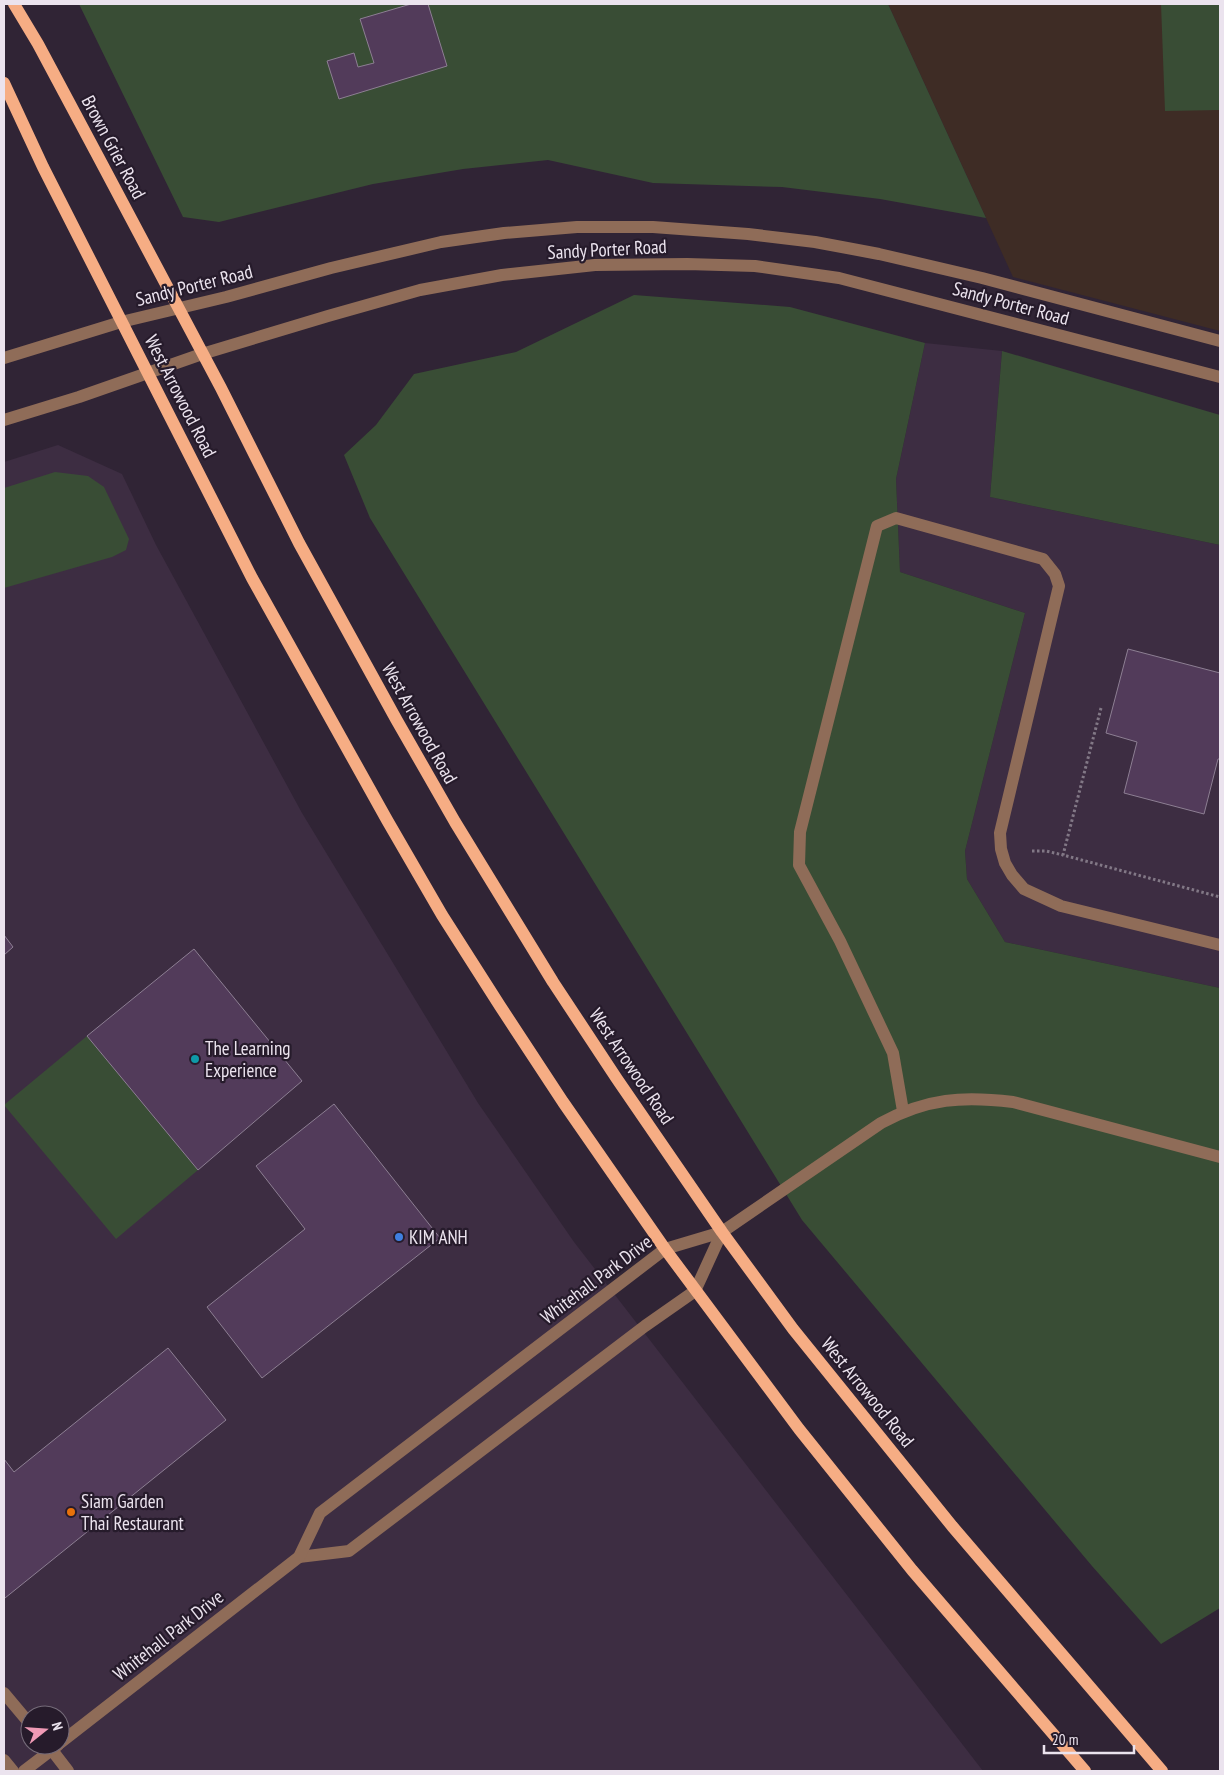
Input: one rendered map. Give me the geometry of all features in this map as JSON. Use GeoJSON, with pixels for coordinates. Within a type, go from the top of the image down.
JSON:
{"type":"FeatureCollection","features":[{"type":"Feature","properties":{"kind":"main road","name":"Brown Grier Road"},"geometry":{"type":"LineString","coordinates":[[14,4],[38,44],[179,309]]}},
{"type":"Feature","properties":{"kind":"main road"},"geometry":{"type":"LineString","coordinates":[[4,83],[43,167],[122,322]]}},
{"type":"Feature","properties":{"kind":"main road","name":"West Arrowood Road"},"geometry":{"type":"LineString","coordinates":[[179,309],[300,543],[396,719],[455,822],[554,982],[722,1232],[793,1329],[952,1526],[1162,1771]]}},
{"type":"Feature","properties":{"kind":"main road","name":"West Arrowood Road"},"geometry":{"type":"LineString","coordinates":[[122,322],[252,578],[387,820],[442,915],[563,1102],[695,1291],[799,1429],[912,1570],[1085,1771]]}},
{"type":"Feature","properties":{"kind":"street","name":"Sandy Porter Road"},"geometry":{"type":"LineString","coordinates":[[4,358],[122,322],[179,309],[331,268],[441,242],[577,227],[653,227],[748,234],[815,242],[880,254],[982,278],[1220,341]]}},
{"type":"Feature","properties":{"kind":"street","name":"Sandy Porter Road"},"geometry":{"type":"LineString","coordinates":[[4,420],[79,397],[202,354],[420,290],[502,275],[595,265],[687,264],[755,266],[839,278],[1220,377]]}},
{"type":"Feature","properties":{"kind":"street"},"geometry":{"type":"LineString","coordinates":[[902,1112],[892,1053],[840,941],[799,865],[800,832],[877,526],[896,518],[1043,559],[1055,574],[1059,586],[1000,833],[1001,850],[1012,874],[1024,889],[1062,906],[1220,945]]}},
{"type":"Feature","properties":{"kind":"street"},"geometry":{"type":"LineString","coordinates":[[299,1557],[349,1551],[629,1338],[695,1291],[722,1232],[882,1123],[902,1112],[956,1098],[985,1098],[1014,1102],[1220,1157]]}},
{"type":"Feature","properties":{"kind":"street","name":"Whitehall Park Drive"},"geometry":{"type":"LineString","coordinates":[[70,1734],[299,1557],[320,1513],[665,1249],[722,1232]]}},
{"type":"Feature","properties":{"kind":"street"},"geometry":{"type":"LineString","coordinates":[[4,1693],[20,1712]]}},
{"type":"Feature","properties":{"kind":"street","name":"Whitehall Park Drive"},"geometry":{"type":"LineString","coordinates":[[24,1771],[43,1755]]}},
{"type":"Feature","properties":{"kind":"street"},"geometry":{"type":"LineString","coordinates":[[59,1755],[68,1771]]}},
{"type":"Feature","properties":{"kind":"street"},"geometry":{"type":"LineString","coordinates":[[4,1760],[13,1771]]}},
{"type":"Feature","properties":{"kind":"path"},"geometry":{"type":"LineString","coordinates":[[1063,855],[1101,708]]}},
{"type":"Feature","properties":{"kind":"path"},"geometry":{"type":"LineString","coordinates":[[1032,852],[1046,851],[1063,855],[1220,897]]}},
{"type":"Feature","properties":{"kind":"shaded area"},"geometry":{"type":"Polygon","coordinates":[[[888,4],[1220,4],[1220,331],[1013,277],[888,4]]]}},
{"type":"Feature","properties":{"kind":"shaded area"},"geometry":{"type":"Polygon","coordinates":[[[925,343],[1002,351],[990,497],[1220,545],[1220,988],[1005,942],[967,879],[965,851],[1025,613],[900,572],[896,479],[925,343]]]}},
{"type":"Feature","properties":{"kind":"shaded area"},"geometry":{"type":"Polygon","coordinates":[[[58,445],[122,474],[156,545],[302,813],[478,1103],[574,1242],[983,1771],[4,1771],[4,462],[58,445]]]}},
{"type":"Feature","properties":{"kind":"green space"},"geometry":{"type":"Polygon","coordinates":[[[79,4],[888,4],[986,218],[880,199],[782,187],[653,183],[548,160],[463,169],[373,184],[219,222],[183,217],[79,4]]]}},
{"type":"Feature","properties":{"kind":"green space"},"geometry":{"type":"Polygon","coordinates":[[[1161,4],[1220,4],[1220,110],[1165,111],[1161,4]]]}},
{"type":"Feature","properties":{"kind":"green space"},"geometry":{"type":"Polygon","coordinates":[[[634,295],[790,307],[925,343],[896,479],[900,572],[1025,613],[965,851],[967,879],[1005,942],[1220,988],[1220,1608],[1161,1644],[1092,1566],[802,1220],[370,518],[344,455],[376,425],[414,374],[516,352],[634,295]]]}},
{"type":"Feature","properties":{"kind":"green space"},"geometry":{"type":"Polygon","coordinates":[[[1002,351],[1220,415],[1220,545],[990,497],[1002,351]]]}},
{"type":"Feature","properties":{"kind":"green space"},"geometry":{"type":"Polygon","coordinates":[[[55,472],[88,476],[104,487],[129,539],[126,550],[112,557],[4,588],[4,488],[55,472]]]}},
{"type":"Feature","properties":{"kind":"green space"},"geometry":{"type":"Polygon","coordinates":[[[87,1036],[198,1170],[116,1239],[4,1105],[87,1036]]]}},
{"type":"Feature","properties":{"kind":"building"},"geometry":{"type":"Polygon","coordinates":[[[411,4],[428,4],[447,66],[339,99],[327,61],[354,53],[358,67],[374,63],[360,19],[411,4]]]}},
{"type":"Feature","properties":{"kind":"building"},"geometry":{"type":"Polygon","coordinates":[[[1128,649],[1220,673],[1220,759],[1218,759],[1204,814],[1124,793],[1137,742],[1106,733],[1128,649]]]}},
{"type":"Feature","properties":{"kind":"building"},"geometry":{"type":"Polygon","coordinates":[[[4,935],[13,947],[4,955],[4,935]]]}},
{"type":"Feature","properties":{"kind":"building","name":"The Learning Experience"},"geometry":{"type":"Polygon","coordinates":[[[194,949],[302,1081],[198,1170],[87,1036],[194,949]]]}},
{"type":"Feature","properties":{"kind":"building"},"geometry":{"type":"Polygon","coordinates":[[[334,1104],[440,1238],[262,1378],[207,1307],[305,1229],[256,1166],[334,1104]]]}},
{"type":"Feature","properties":{"kind":"building"},"geometry":{"type":"Polygon","coordinates":[[[168,1348],[226,1420],[5,1598],[4,1459],[14,1472],[168,1348]]]}},
{"type":"Feature","properties":{"kind":"place","name":"The Learning Experience"},"geometry":{"type":"Point","coordinates":[195,1059]}},
{"type":"Feature","properties":{"kind":"place","name":"KIM ANH"},"geometry":{"type":"Point","coordinates":[399,1237]}},
{"type":"Feature","properties":{"kind":"place","name":"Siam Garden Thai Restaurant"},"geometry":{"type":"Point","coordinates":[71,1512]}}]}
